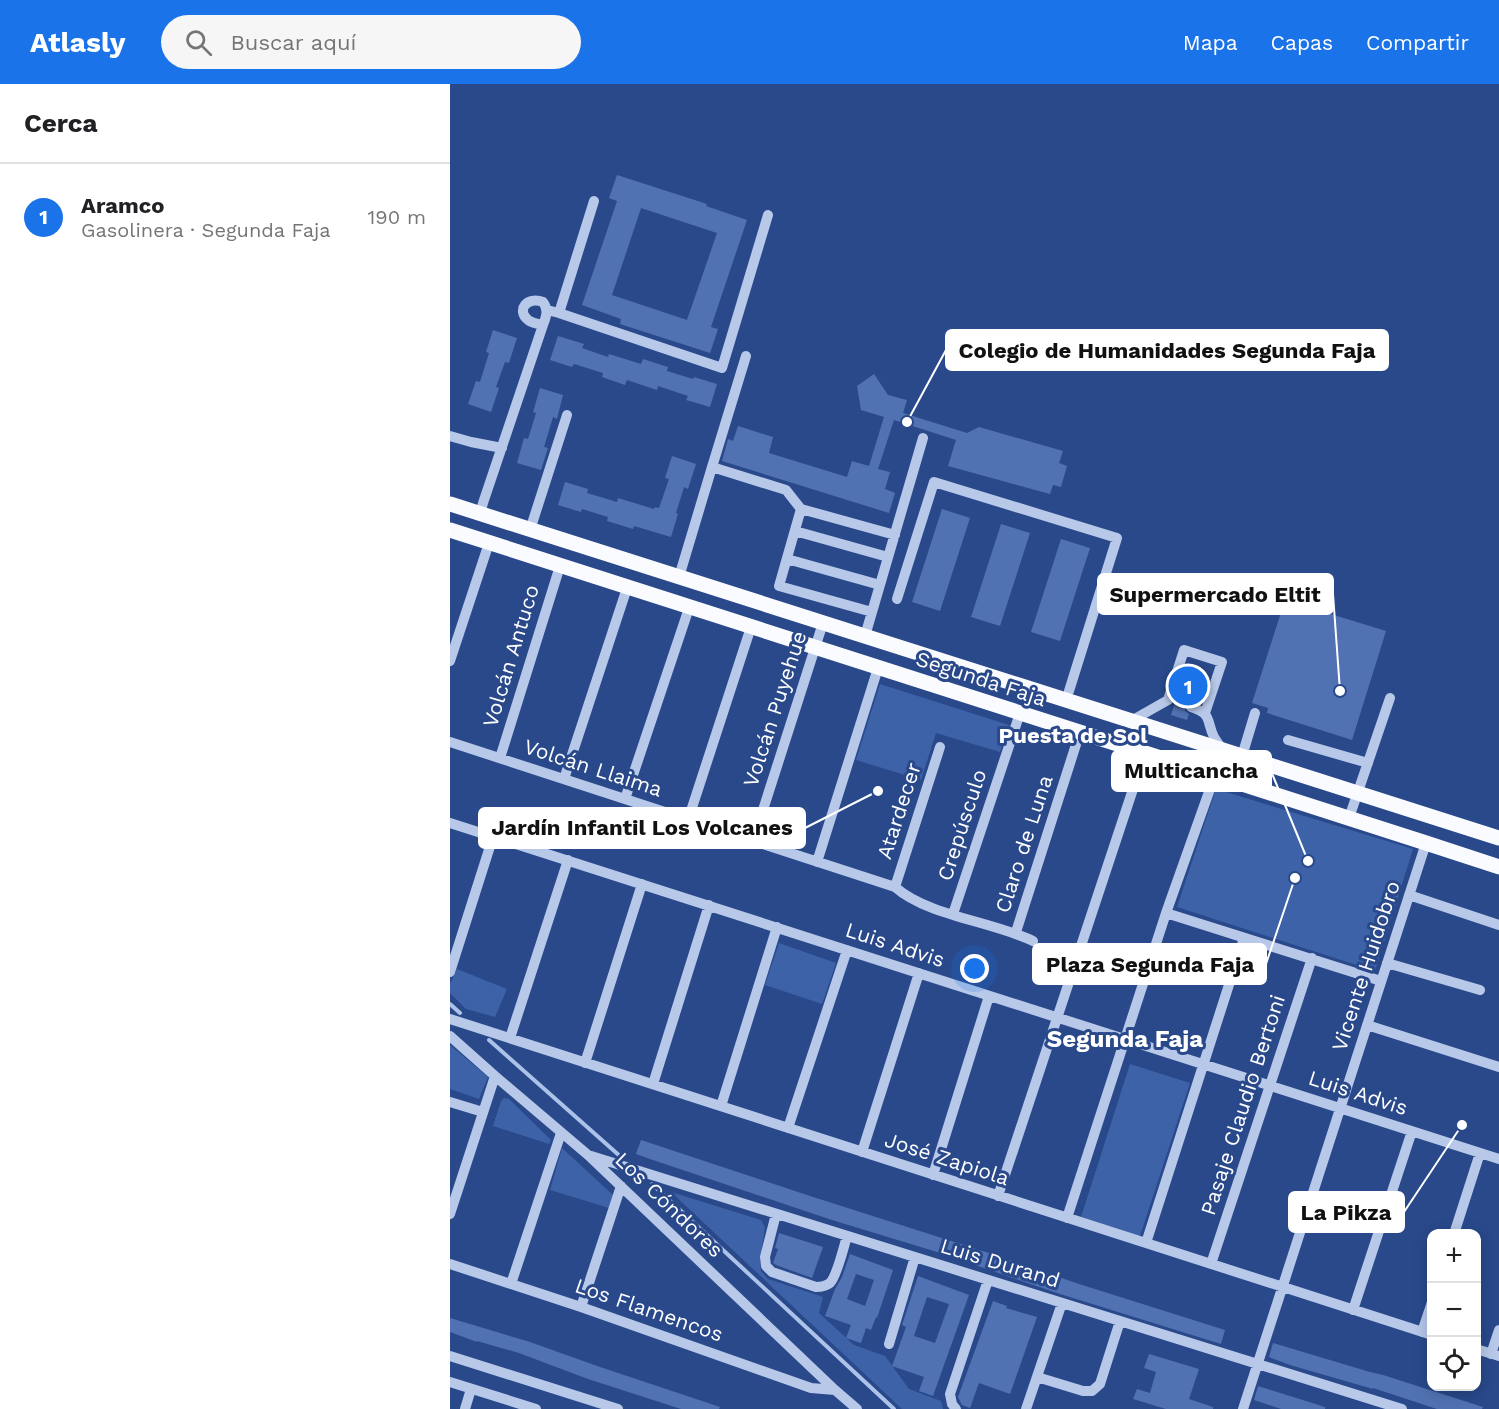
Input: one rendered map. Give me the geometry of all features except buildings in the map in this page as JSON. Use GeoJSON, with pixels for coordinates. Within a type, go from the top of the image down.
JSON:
{"type":"FeatureCollection","features":[{"type":"Feature","properties":{"kind":"main road","name":"Segunda Faja"},"geometry":{"type":"LineString","coordinates":[[450,504],[1499,838]]}},
{"type":"Feature","properties":{"kind":"main road","name":"Segunda Faja"},"geometry":{"type":"LineString","coordinates":[[450,530],[1499,867]]}},
{"type":"Feature","properties":{"kind":"street"},"geometry":{"type":"LineString","coordinates":[[559,313],[594,201]]}},
{"type":"Feature","properties":{"kind":"street"},"geometry":{"type":"LineString","coordinates":[[547,310],[722,368],[768,215]]}},
{"type":"Feature","properties":{"kind":"street"},"geometry":{"type":"LineString","coordinates":[[480,514],[543,325],[547,310],[543,302],[531,300],[527,302],[523,312],[528,320],[543,325]]}},
{"type":"Feature","properties":{"kind":"street"},"geometry":{"type":"LineString","coordinates":[[679,577],[746,356]]}},
{"type":"Feature","properties":{"kind":"street"},"geometry":{"type":"LineString","coordinates":[[530,530],[567,415]]}},
{"type":"Feature","properties":{"kind":"street"},"geometry":{"type":"LineString","coordinates":[[450,436],[502,448]]}},
{"type":"Feature","properties":{"kind":"street"},"geometry":{"type":"LineString","coordinates":[[865,636],[923,438]]}},
{"type":"Feature","properties":{"kind":"street"},"geometry":{"type":"LineString","coordinates":[[712,467],[786,490],[801,508],[895,535]]}},
{"type":"Feature","properties":{"kind":"street"},"geometry":{"type":"LineString","coordinates":[[897,599],[934,482],[1117,538],[1069,691]]}},
{"type":"Feature","properties":{"kind":"street"},"geometry":{"type":"LineString","coordinates":[[801,508],[779,586],[872,612]]}},
{"type":"Feature","properties":{"kind":"street"},"geometry":{"type":"LineString","coordinates":[[795,531],[888,557]]}},
{"type":"Feature","properties":{"kind":"street"},"geometry":{"type":"LineString","coordinates":[[450,661],[489,543]]}},
{"type":"Feature","properties":{"kind":"street"},"geometry":{"type":"LineString","coordinates":[[787,559],[880,585]]}},
{"type":"Feature","properties":{"kind":"street","name":"Volcán Antuco"},"geometry":{"type":"LineString","coordinates":[[500,758],[560,566]]}},
{"type":"Feature","properties":{"kind":"street"},"geometry":{"type":"LineString","coordinates":[[564,779],[627,588]]}},
{"type":"Feature","properties":{"kind":"street"},"geometry":{"type":"LineString","coordinates":[[625,799],[689,608]]}},
{"type":"Feature","properties":{"kind":"street","name":"Volcán Puyehue"},"geometry":{"type":"LineString","coordinates":[[753,841],[823,623]]}},
{"type":"Feature","properties":{"kind":"street"},"geometry":{"type":"LineString","coordinates":[[688,820],[751,627]]}},
{"type":"Feature","properties":{"kind":"street"},"geometry":{"type":"LineString","coordinates":[[1131,721],[1172,701],[1184,650],[1222,662],[1205,713]]}},
{"type":"Feature","properties":{"kind":"street"},"geometry":{"type":"LineString","coordinates":[[817,862],[878,668]]}},
{"type":"Feature","properties":{"kind":"street"},"geometry":{"type":"LineString","coordinates":[[1349,818],[1390,698]]}},
{"type":"Feature","properties":{"kind":"street"},"geometry":{"type":"LineString","coordinates":[[1191,707],[1205,713],[1213,736],[1223,750]]}},
{"type":"Feature","properties":{"kind":"street","name":"Crepúsculo"},"geometry":{"type":"LineString","coordinates":[[953,914],[1020,713]]}},
{"type":"Feature","properties":{"kind":"street"},"geometry":{"type":"LineString","coordinates":[[1242,756],[1255,713]]}},
{"type":"Feature","properties":{"kind":"street","name":"Claro de Luna"},"geometry":{"type":"LineString","coordinates":[[1016,933],[1080,732]]}},
{"type":"Feature","properties":{"kind":"street"},"geometry":{"type":"LineString","coordinates":[[1288,740],[1368,763]]}},
{"type":"Feature","properties":{"kind":"street","name":"Volcán Llaima"},"geometry":{"type":"LineString","coordinates":[[450,741],[895,887],[920,903],[1033,940]]}},
{"type":"Feature","properties":{"kind":"street","name":"Atardecer"},"geometry":{"type":"LineString","coordinates":[[895,887],[940,747]]}},
{"type":"Feature","properties":{"kind":"street"},"geometry":{"type":"LineString","coordinates":[[998,1196],[1145,753]]}},
{"type":"Feature","properties":{"kind":"street"},"geometry":{"type":"LineString","coordinates":[[1067,1218],[1166,913],[1215,775]]}},
{"type":"Feature","properties":{"kind":"street","name":"Luis Advis"},"geometry":{"type":"LineString","coordinates":[[450,823],[1499,1159]]}},
{"type":"Feature","properties":{"kind":"street"},"geometry":{"type":"LineString","coordinates":[[450,972],[493,837]]}},
{"type":"Feature","properties":{"kind":"street","name":"Vicente Huidobro"},"geometry":{"type":"LineString","coordinates":[[1243,1409],[1426,843]]}},
{"type":"Feature","properties":{"kind":"street"},"geometry":{"type":"LineString","coordinates":[[510,1038],[568,860]]}},
{"type":"Feature","properties":{"kind":"street"},"geometry":{"type":"LineString","coordinates":[[585,1063],[642,884]]}},
{"type":"Feature","properties":{"kind":"street"},"geometry":{"type":"LineString","coordinates":[[1409,895],[1499,925]]}},
{"type":"Feature","properties":{"kind":"street"},"geometry":{"type":"LineString","coordinates":[[653,1084],[709,905]]}},
{"type":"Feature","properties":{"kind":"street"},"geometry":{"type":"LineString","coordinates":[[1166,913],[1382,981]]}},
{"type":"Feature","properties":{"kind":"street"},"geometry":{"type":"LineString","coordinates":[[721,1106],[777,927]]}},
{"type":"Feature","properties":{"kind":"street"},"geometry":{"type":"LineString","coordinates":[[1146,1243],[1244,938]]}},
{"type":"Feature","properties":{"kind":"street"},"geometry":{"type":"LineString","coordinates":[[788,1128],[847,950]]}},
{"type":"Feature","properties":{"kind":"street","name":"Pasaje Claudio Bertoni"},"geometry":{"type":"LineString","coordinates":[[1211,1264],[1312,958]]}},
{"type":"Feature","properties":{"kind":"street"},"geometry":{"type":"LineString","coordinates":[[1387,963],[1480,990]]}},
{"type":"Feature","properties":{"kind":"street"},"geometry":{"type":"LineString","coordinates":[[862,1152],[919,973]]}},
{"type":"Feature","properties":{"kind":"street"},"geometry":{"type":"LineString","coordinates":[[933,1175],[989,996]]}},
{"type":"Feature","properties":{"kind":"street","name":"José Zapiola"},"geometry":{"type":"LineString","coordinates":[[450,1019],[1427,1333]]}},
{"type":"Feature","properties":{"kind":"street"},"geometry":{"type":"LineString","coordinates":[[1367,1025],[1499,1067]]}},
{"type":"Feature","properties":{"kind":"street","name":"Los Cóndores"},"geometry":{"type":"LineString","coordinates":[[450,1036],[588,1155],[857,1409]]}},
{"type":"Feature","properties":{"kind":"street"},"geometry":{"type":"LineString","coordinates":[[450,1214],[495,1076]]}},
{"type":"Feature","properties":{"kind":"street"},"geometry":{"type":"LineString","coordinates":[[450,1102],[483,1112]]}},
{"type":"Feature","properties":{"kind":"street"},"geometry":{"type":"LineString","coordinates":[[1353,1310],[1412,1131]]}},
{"type":"Feature","properties":{"kind":"street"},"geometry":{"type":"LineString","coordinates":[[511,1284],[561,1133]]}},
{"type":"Feature","properties":{"kind":"street"},"geometry":{"type":"LineString","coordinates":[[1455,1229],[1480,1153]]}},
{"type":"Feature","properties":{"kind":"street","name":"Luis Durand"},"geometry":{"type":"LineString","coordinates":[[588,1155],[1402,1409]]}},
{"type":"Feature","properties":{"kind":"street"},"geometry":{"type":"LineString","coordinates":[[581,1307],[621,1186]]}},
{"type":"Feature","properties":{"kind":"street"},"geometry":{"type":"LineString","coordinates":[[776,1214],[765,1257],[766,1266],[772,1272],[816,1287],[827,1285],[834,1278],[847,1236]]}},
{"type":"Feature","properties":{"kind":"street"},"geometry":{"type":"LineString","coordinates":[[889,1344],[915,1257]]}},
{"type":"Feature","properties":{"kind":"street","name":"Los Flamencos"},"geometry":{"type":"LineString","coordinates":[[450,1264],[581,1307],[811,1388],[835,1390]]}},
{"type":"Feature","properties":{"kind":"street"},"geometry":{"type":"LineString","coordinates":[[956,1409],[952,1404],[950,1394],[988,1280]]}},
{"type":"Feature","properties":{"kind":"street"},"geometry":{"type":"LineString","coordinates":[[1026,1409],[1062,1303]]}},
{"type":"Feature","properties":{"kind":"street"},"geometry":{"type":"LineString","coordinates":[[1037,1377],[1083,1391],[1092,1391],[1100,1384],[1120,1321]]}},
{"type":"Feature","properties":{"kind":"street"},"geometry":{"type":"LineString","coordinates":[[1495,1355],[1499,1330]]}},
{"type":"Feature","properties":{"kind":"street"},"geometry":{"type":"LineString","coordinates":[[450,1356],[618,1409]]}},
{"type":"Feature","properties":{"kind":"street"},"geometry":{"type":"LineString","coordinates":[[450,1382],[536,1409]]}},
{"type":"Feature","properties":{"kind":"street"},"geometry":{"type":"LineString","coordinates":[[465,1409],[471,1389]]}},
{"type":"Feature","properties":{"kind":"shaded area"},"geometry":{"type":"Polygon","coordinates":[[[880,684],[1009,725],[1000,752],[936,733],[921,780],[856,760],[880,684]]]}},
{"type":"Feature","properties":{"kind":"shaded area"},"geometry":{"type":"Polygon","coordinates":[[[1216,789],[1413,849],[1375,971],[1177,907],[1216,789]]]}},
{"type":"Feature","properties":{"kind":"shaded area"},"geometry":{"type":"Polygon","coordinates":[[[779,943],[836,963],[822,1004],[765,985],[779,943]]]}},
{"type":"Feature","properties":{"kind":"shaded area"},"geometry":{"type":"Polygon","coordinates":[[[457,969],[507,989],[495,1017],[466,1009],[450,993],[450,984],[457,969]]]}},
{"type":"Feature","properties":{"kind":"shaded area"},"geometry":{"type":"Polygon","coordinates":[[[450,1045],[488,1077],[479,1099],[450,1089],[450,1045]]]}},
{"type":"Feature","properties":{"kind":"shaded area"},"geometry":{"type":"Polygon","coordinates":[[[1130,1064],[1190,1083],[1140,1236],[1081,1217],[1130,1064]]]}},
{"type":"Feature","properties":{"kind":"shaded area"},"geometry":{"type":"Polygon","coordinates":[[[504,1098],[509,1099],[551,1140],[549,1144],[493,1126],[504,1098]]]}},
{"type":"Feature","properties":{"kind":"shaded area"},"geometry":{"type":"Polygon","coordinates":[[[562,1148],[613,1195],[609,1208],[550,1190],[562,1148]]]}},
{"type":"Feature","properties":{"kind":"shaded area"},"geometry":{"type":"Polygon","coordinates":[[[671,1192],[761,1220],[765,1227],[760,1262],[761,1271],[768,1279],[823,1297],[819,1313],[854,1345],[885,1356],[909,1389],[941,1401],[943,1409],[902,1409],[671,1192]]]}},
{"type":"Feature","properties":{"kind":"waterway"},"geometry":{"type":"LineString","coordinates":[[450,1004],[460,1013]]}},
{"type":"Feature","properties":{"kind":"waterway"},"geometry":{"type":"LineString","coordinates":[[489,1040],[621,1157]]}},
{"type":"Feature","properties":{"kind":"waterway"},"geometry":{"type":"LineString","coordinates":[[652,1184],[894,1409]]}},
{"type":"Feature","properties":{"kind":"tunnel"},"geometry":{"type":"LineString","coordinates":[[1176,702],[1191,707]]}},
{"type":"Feature","properties":{"kind":"place","name":"Colegio de Humanidades Segunda Faja"},"geometry":{"type":"Point","coordinates":[907,422]}},
{"type":"Feature","properties":{"kind":"place","name":"Aramco"},"geometry":{"type":"Point","coordinates":[1188,686]}},
{"type":"Feature","properties":{"kind":"place","name":"Supermercado Eltit"},"geometry":{"type":"Point","coordinates":[1340,691]}},
{"type":"Feature","properties":{"kind":"place","name":"Jardín Infantil Los Volcanes"},"geometry":{"type":"Point","coordinates":[878,791]}},
{"type":"Feature","properties":{"kind":"place","name":"Multicancha"},"geometry":{"type":"Point","coordinates":[1308,861]}},
{"type":"Feature","properties":{"kind":"place","name":"Plaza Segunda Faja"},"geometry":{"type":"Point","coordinates":[1295,878]}},
{"type":"Feature","properties":{"kind":"place","name":"La Pikza"},"geometry":{"type":"Point","coordinates":[1462,1125]}},
{"type":"Feature","properties":{"kind":"district","name":"Puesta de Sol"},"geometry":{"type":"Point","coordinates":[1073,735]}},
{"type":"Feature","properties":{"kind":"district","name":"Segunda Faja"},"geometry":{"type":"Point","coordinates":[1125,1039]}}]}
